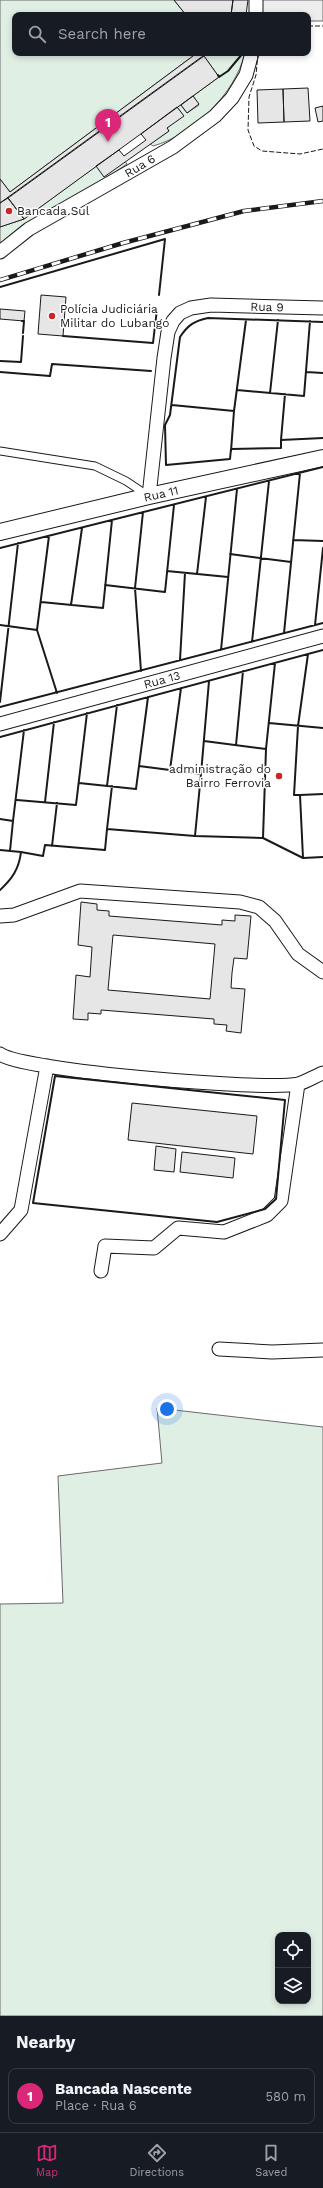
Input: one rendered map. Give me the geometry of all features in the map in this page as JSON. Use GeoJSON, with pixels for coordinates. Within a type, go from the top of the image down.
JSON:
{"type":"FeatureCollection","features":[{"type":"Feature","properties":{"kind":"street"},"geometry":{"type":"LineString","coordinates":[[256,0],[256,12]]}},
{"type":"Feature","properties":{"kind":"street","name":"Rua 6"},"geometry":{"type":"LineString","coordinates":[[0,252],[29,229],[173,147],[215,116],[232,98],[246,75],[251,56]]}},
{"type":"Feature","properties":{"kind":"street","name":"Rua 9"},"geometry":{"type":"LineString","coordinates":[[148,496],[168,332],[173,321],[180,313],[192,308],[211,306],[323,308]]}},
{"type":"Feature","properties":{"kind":"street","name":"Rua 11"},"geometry":{"type":"LineString","coordinates":[[0,532],[148,496],[323,458]]}},
{"type":"Feature","properties":{"kind":"street","name":"Rua 13"},"geometry":{"type":"LineString","coordinates":[[0,724],[323,636]]}},
{"type":"Feature","properties":{"kind":"street"},"geometry":{"type":"LineString","coordinates":[[0,916],[14,915],[80,891],[240,902],[259,907],[275,922],[298,954],[323,972]]}},
{"type":"Feature","properties":{"kind":"street"},"geometry":{"type":"LineString","coordinates":[[1,1056],[47,1066],[260,1086],[298,1084],[323,1073]]}},
{"type":"Feature","properties":{"kind":"street"},"geometry":{"type":"LineString","coordinates":[[0,1234],[21,1210],[47,1066]]}},
{"type":"Feature","properties":{"kind":"street"},"geometry":{"type":"LineString","coordinates":[[101,1271],[105,1246],[154,1248],[178,1228],[224,1232],[267,1215],[282,1201],[298,1084]]}},
{"type":"Feature","properties":{"kind":"street"},"geometry":{"type":"LineString","coordinates":[[218,1349],[272,1352],[323,1350]]}},
{"type":"Feature","properties":{"kind":"lane"},"geometry":{"type":"LineString","coordinates":[[0,451],[95,466],[126,481],[148,496]]}},
{"type":"Feature","properties":{"kind":"green space"},"geometry":{"type":"Polygon","coordinates":[[[0,0],[174,0],[184,12],[12,12],[12,56],[193,56],[10,192],[0,179],[0,0]]]}},
{"type":"Feature","properties":{"kind":"green space"},"geometry":{"type":"Polygon","coordinates":[[[204,56],[244,56],[240,68],[232,83],[222,98],[210,111],[183,133],[168,141],[153,146],[150,144],[169,131],[167,128],[183,115],[177,107],[181,105],[187,113],[199,105],[193,96],[219,77],[204,56]]]}},
{"type":"Feature","properties":{"kind":"green space"},"geometry":{"type":"Polygon","coordinates":[[[125,161],[127,164],[111,175],[31,221],[0,244],[0,227],[24,219],[96,166],[125,161]]]}},
{"type":"Feature","properties":{"kind":"green space"},"geometry":{"type":"Polygon","coordinates":[[[157,1408],[323,1427],[323,2016],[0,2016],[0,1604],[63,1603],[58,1476],[162,1463],[157,1408]]]}},
{"type":"Feature","properties":{"kind":"shaded area"},"geometry":{"type":"Polygon","coordinates":[[[256,0],[323,0],[323,21],[311,21],[311,12],[256,12],[256,0]]]}},
{"type":"Feature","properties":{"kind":"building"},"geometry":{"type":"Polygon","coordinates":[[[174,0],[233,0],[231,12],[184,12],[174,0]]]}},
{"type":"Feature","properties":{"kind":"building"},"geometry":{"type":"Polygon","coordinates":[[[233,0],[248,0],[246,12],[231,12],[233,0]]]}},
{"type":"Feature","properties":{"kind":"building"},"geometry":{"type":"Polygon","coordinates":[[[193,56],[203,56],[0,203],[0,179],[10,192],[193,56]]]}},
{"type":"Feature","properties":{"kind":"building"},"geometry":{"type":"Polygon","coordinates":[[[204,56],[219,77],[24,219],[8,198],[204,56]]]}},
{"type":"Feature","properties":{"kind":"building"},"geometry":{"type":"Polygon","coordinates":[[[308,88],[310,121],[284,122],[283,89],[308,88]]]}},
{"type":"Feature","properties":{"kind":"building"},"geometry":{"type":"Polygon","coordinates":[[[283,89],[284,122],[258,123],[257,90],[283,89]]]}},
{"type":"Feature","properties":{"kind":"building"},"geometry":{"type":"Polygon","coordinates":[[[193,96],[199,104],[187,113],[181,105],[193,96]]]}},
{"type":"Feature","properties":{"kind":"building"},"geometry":{"type":"Polygon","coordinates":[[[323,106],[323,121],[318,122],[315,108],[323,106]]]}},
{"type":"Feature","properties":{"kind":"building"},"geometry":{"type":"Polygon","coordinates":[[[177,107],[184,116],[167,128],[169,131],[104,177],[96,166],[119,150],[124,156],[146,140],[141,134],[177,107]]]}},
{"type":"Feature","properties":{"kind":"building","name":"Bancada Sul"},"geometry":{"type":"Polygon","coordinates":[[[8,198],[24,219],[0,227],[0,203],[8,198]]]}},
{"type":"Feature","properties":{"kind":"building","name":"Polícia Judiciária Militar do Lubango"},"geometry":{"type":"Polygon","coordinates":[[[41,295],[66,297],[63,336],[38,334],[41,295]]]}},
{"type":"Feature","properties":{"kind":"building"},"geometry":{"type":"Polygon","coordinates":[[[0,309],[25,311],[24,321],[0,319],[0,309]]]}},
{"type":"Feature","properties":{"kind":"building"},"geometry":{"type":"Polygon","coordinates":[[[81,902],[97,904],[97,910],[109,911],[109,916],[222,925],[222,920],[235,921],[235,915],[251,916],[247,959],[234,958],[232,973],[231,988],[245,989],[241,1033],[226,1031],[227,1025],[214,1024],[214,1019],[101,1010],[101,1014],[88,1013],[88,1020],[73,1019],[76,975],[90,977],[92,947],[78,945],[81,902]],[[113,935],[108,990],[210,999],[215,944],[113,935]]]}},
{"type":"Feature","properties":{"kind":"building"},"geometry":{"type":"Polygon","coordinates":[[[132,1103],[257,1116],[253,1154],[128,1140],[132,1103]]]}},
{"type":"Feature","properties":{"kind":"building"},"geometry":{"type":"Polygon","coordinates":[[[156,1146],[176,1149],[174,1172],[154,1170],[156,1146]]]}},
{"type":"Feature","properties":{"kind":"building"},"geometry":{"type":"Polygon","coordinates":[[[182,1152],[235,1158],[233,1178],[180,1172],[182,1152]]]}},
{"type":"Feature","properties":{"kind":"railway"},"geometry":{"type":"LineString","coordinates":[[0,280],[123,243],[244,211],[323,201]]}},
{"type":"Feature","properties":{"kind":"fence"},"geometry":{"type":"LineString","coordinates":[[311,26],[323,26]]}},
{"type":"Feature","properties":{"kind":"fence"},"geometry":{"type":"LineString","coordinates":[[258,56],[256,75],[249,97],[248,130],[254,146],[262,151],[300,154],[323,149]]}},
{"type":"Feature","properties":{"kind":"wall"},"geometry":{"type":"LineString","coordinates":[[218,75],[219,77],[228,71],[240,56]]}},
{"type":"Feature","properties":{"kind":"wall"},"geometry":{"type":"LineString","coordinates":[[0,287],[165,239],[159,295]]}},
{"type":"Feature","properties":{"kind":"wall"},"geometry":{"type":"LineString","coordinates":[[63,336],[153,343],[157,309]]}},
{"type":"Feature","properties":{"kind":"wall"},"geometry":{"type":"LineString","coordinates":[[323,322],[208,318],[195,322],[186,329],[180,337],[170,415],[165,425],[166,465],[230,459],[231,449],[281,448],[281,440],[323,438]]}},
{"type":"Feature","properties":{"kind":"wall"},"geometry":{"type":"LineString","coordinates":[[172,405],[234,411],[246,320]]}},
{"type":"Feature","properties":{"kind":"wall"},"geometry":{"type":"LineString","coordinates":[[270,393],[278,320]]}},
{"type":"Feature","properties":{"kind":"wall"},"geometry":{"type":"LineString","coordinates":[[22,321],[24,321],[23,333]]}},
{"type":"Feature","properties":{"kind":"wall"},"geometry":{"type":"LineString","coordinates":[[237,390],[304,396],[310,321]]}},
{"type":"Feature","properties":{"kind":"wall"},"geometry":{"type":"LineString","coordinates":[[0,361],[21,362],[23,336]]}},
{"type":"Feature","properties":{"kind":"wall"},"geometry":{"type":"LineString","coordinates":[[0,372],[50,376],[52,364],[151,371]]}},
{"type":"Feature","properties":{"kind":"wall"},"geometry":{"type":"LineString","coordinates":[[306,372],[323,373]]}},
{"type":"Feature","properties":{"kind":"wall"},"geometry":{"type":"LineString","coordinates":[[281,440],[285,394]]}},
{"type":"Feature","properties":{"kind":"wall"},"geometry":{"type":"LineString","coordinates":[[231,451],[234,411]]}},
{"type":"Feature","properties":{"kind":"wall"},"geometry":{"type":"LineString","coordinates":[[0,548],[323,467]]}},
{"type":"Feature","properties":{"kind":"wall"},"geometry":{"type":"LineString","coordinates":[[284,633],[300,473]]}},
{"type":"Feature","properties":{"kind":"wall"},"geometry":{"type":"LineString","coordinates":[[252,642],[269,481]]}},
{"type":"Feature","properties":{"kind":"wall"},"geometry":{"type":"LineString","coordinates":[[221,650],[237,489]]}},
{"type":"Feature","properties":{"kind":"wall"},"geometry":{"type":"LineString","coordinates":[[197,574],[206,497]]}},
{"type":"Feature","properties":{"kind":"wall"},"geometry":{"type":"LineString","coordinates":[[105,585],[165,592],[174,505]]}},
{"type":"Feature","properties":{"kind":"wall"},"geometry":{"type":"LineString","coordinates":[[141,671],[135,588],[143,512]]}},
{"type":"Feature","properties":{"kind":"wall"},"geometry":{"type":"LineString","coordinates":[[41,602],[103,608],[112,520]]}},
{"type":"Feature","properties":{"kind":"wall"},"geometry":{"type":"LineString","coordinates":[[71,605],[82,528]]}},
{"type":"Feature","properties":{"kind":"wall"},"geometry":{"type":"LineString","coordinates":[[0,625],[37,630],[49,536]]}},
{"type":"Feature","properties":{"kind":"wall"},"geometry":{"type":"LineString","coordinates":[[293,540],[323,541]]}},
{"type":"Feature","properties":{"kind":"wall"},"geometry":{"type":"LineString","coordinates":[[0,702],[18,543]]}},
{"type":"Feature","properties":{"kind":"wall"},"geometry":{"type":"LineString","coordinates":[[315,625],[323,548]]}},
{"type":"Feature","properties":{"kind":"wall"},"geometry":{"type":"LineString","coordinates":[[230,554],[291,562]]}},
{"type":"Feature","properties":{"kind":"wall"},"geometry":{"type":"LineString","coordinates":[[167,571],[228,577]]}},
{"type":"Feature","properties":{"kind":"wall"},"geometry":{"type":"LineString","coordinates":[[180,660],[185,573]]}},
{"type":"Feature","properties":{"kind":"wall"},"geometry":{"type":"LineString","coordinates":[[0,707],[323,623]]}},
{"type":"Feature","properties":{"kind":"wall"},"geometry":{"type":"LineString","coordinates":[[37,630],[57,693]]}},
{"type":"Feature","properties":{"kind":"wall"},"geometry":{"type":"LineString","coordinates":[[0,737],[323,650]]}},
{"type":"Feature","properties":{"kind":"wall"},"geometry":{"type":"LineString","coordinates":[[303,858],[300,795],[294,795],[298,726],[308,654]]}},
{"type":"Feature","properties":{"kind":"wall"},"geometry":{"type":"LineString","coordinates":[[204,741],[266,749],[275,663]]}},
{"type":"Feature","properties":{"kind":"wall"},"geometry":{"type":"LineString","coordinates":[[236,745],[243,671]]}},
{"type":"Feature","properties":{"kind":"wall"},"geometry":{"type":"LineString","coordinates":[[139,766],[201,774],[209,681]]}},
{"type":"Feature","properties":{"kind":"wall"},"geometry":{"type":"LineString","coordinates":[[170,770],[181,688]]}},
{"type":"Feature","properties":{"kind":"wall"},"geometry":{"type":"LineString","coordinates":[[79,783],[136,789],[148,697]]}},
{"type":"Feature","properties":{"kind":"wall"},"geometry":{"type":"LineString","coordinates":[[107,786],[117,705]]}},
{"type":"Feature","properties":{"kind":"wall"},"geometry":{"type":"LineString","coordinates":[[17,800],[76,805],[87,713]]}},
{"type":"Feature","properties":{"kind":"wall"},"geometry":{"type":"LineString","coordinates":[[45,802],[54,722]]}},
{"type":"Feature","properties":{"kind":"wall"},"geometry":{"type":"LineString","coordinates":[[269,723],[323,728]]}},
{"type":"Feature","properties":{"kind":"wall"},"geometry":{"type":"LineString","coordinates":[[0,819],[13,821],[24,730]]}},
{"type":"Feature","properties":{"kind":"wall"},"geometry":{"type":"LineString","coordinates":[[263,838],[266,749]]}},
{"type":"Feature","properties":{"kind":"wall"},"geometry":{"type":"LineString","coordinates":[[195,836],[201,774]]}},
{"type":"Feature","properties":{"kind":"wall"},"geometry":{"type":"LineString","coordinates":[[107,829],[112,786]]}},
{"type":"Feature","properties":{"kind":"wall"},"geometry":{"type":"LineString","coordinates":[[300,795],[323,794]]}},
{"type":"Feature","properties":{"kind":"wall"},"geometry":{"type":"LineString","coordinates":[[52,846],[57,803]]}},
{"type":"Feature","properties":{"kind":"wall"},"geometry":{"type":"LineString","coordinates":[[10,851],[13,821]]}},
{"type":"Feature","properties":{"kind":"wall"},"geometry":{"type":"LineString","coordinates":[[0,890],[8,882],[19,864],[21,852],[43,856],[45,845],[105,850],[107,829],[195,836],[263,838],[303,858],[323,857]]}},
{"type":"Feature","properties":{"kind":"wall"},"geometry":{"type":"LineString","coordinates":[[0,850],[21,852]]}},
{"type":"Feature","properties":{"kind":"wall"},"geometry":{"type":"LineString","coordinates":[[55,1076],[285,1100],[276,1199],[265,1209],[217,1222],[33,1203],[55,1076]]}},
{"type":"Feature","properties":{"kind":"place","name":"Bancada Nascente"},"geometry":{"type":"Point","coordinates":[108,142]}},
{"type":"Feature","properties":{"kind":"place","name":"Bancada Sul"},"geometry":{"type":"Point","coordinates":[9,211]}},
{"type":"Feature","properties":{"kind":"place","name":"Polícia Judiciária Militar do Lubango"},"geometry":{"type":"Point","coordinates":[52,316]}},
{"type":"Feature","properties":{"kind":"place","name":"administração do Bairro Ferrovia"},"geometry":{"type":"Point","coordinates":[279,776]}}]}
